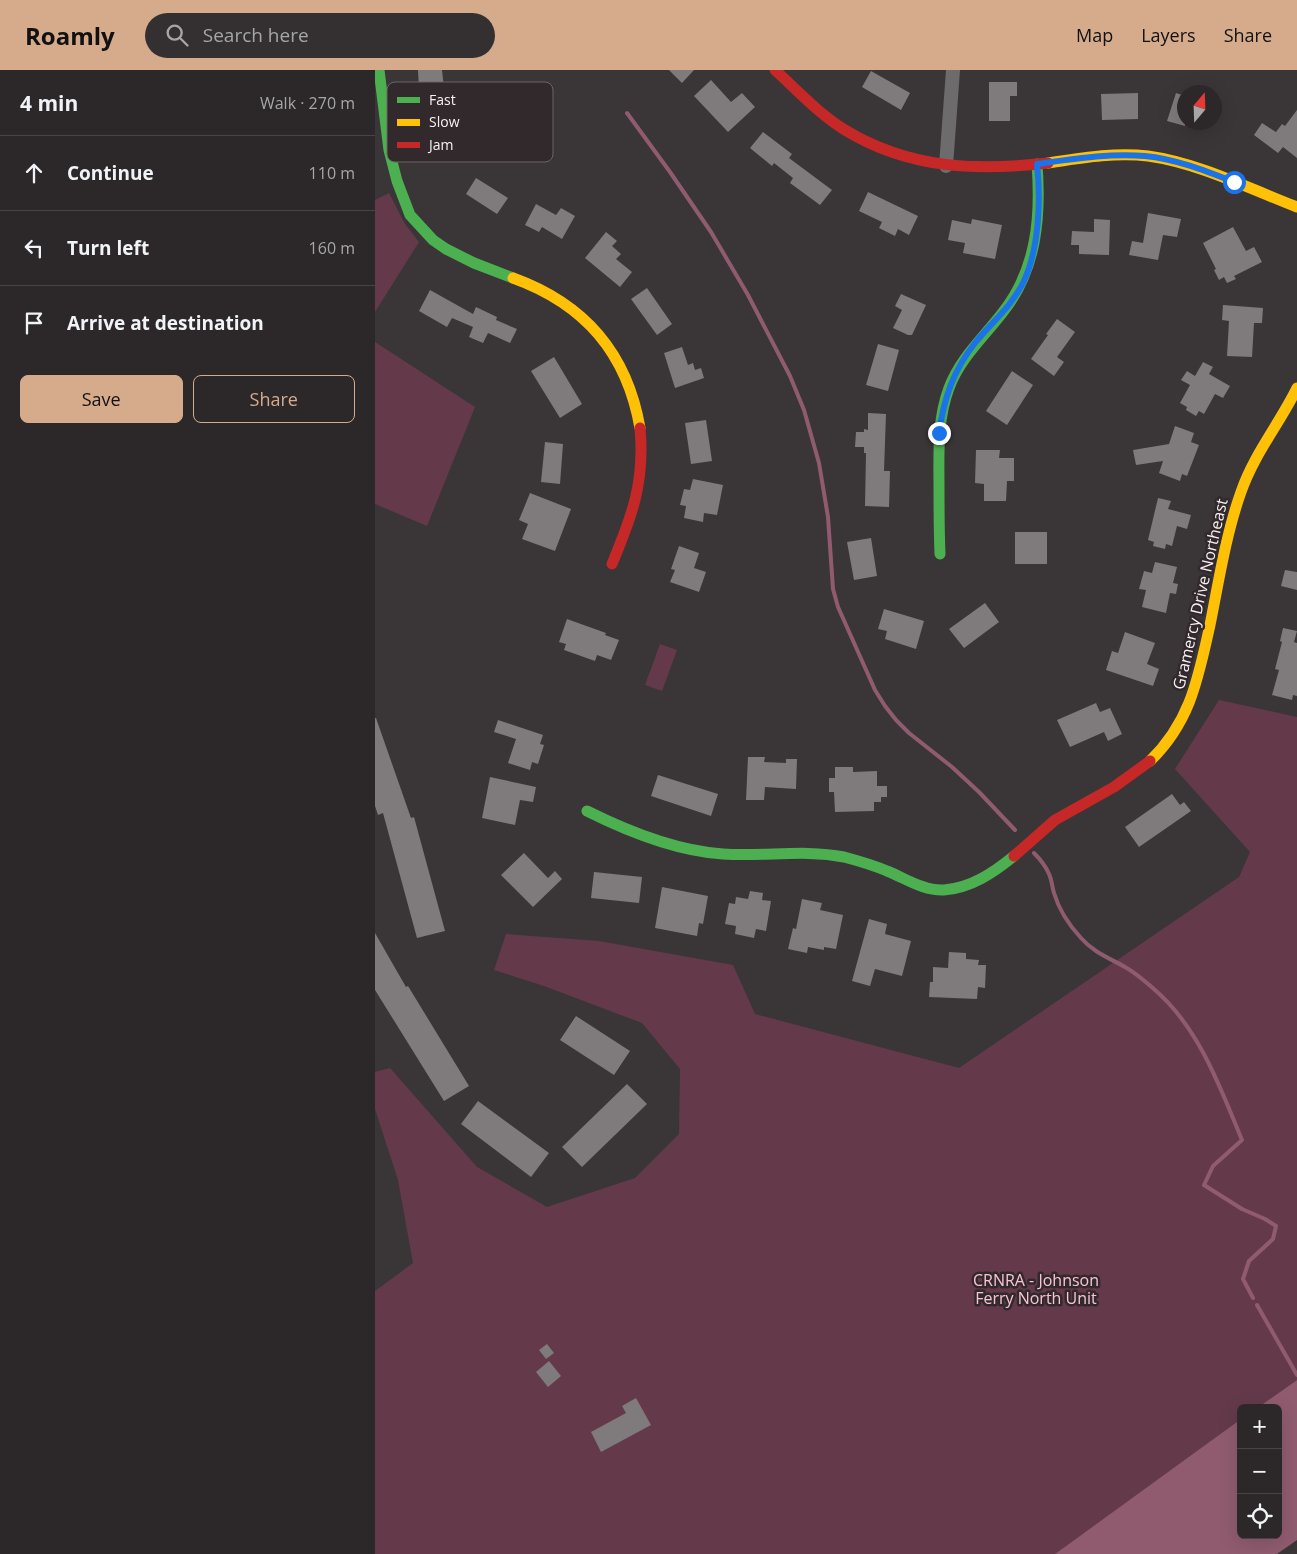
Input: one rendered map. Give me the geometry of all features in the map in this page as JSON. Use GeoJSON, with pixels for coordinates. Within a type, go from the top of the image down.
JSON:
{"type":"FeatureCollection","features":[{"type":"Feature","properties":{"kind":"street"},"geometry":{"type":"LineString","coordinates":[[379,70],[387,127]]}},
{"type":"Feature","properties":{"kind":"street"},"geometry":{"type":"LineString","coordinates":[[775,70],[828,117],[863,139],[904,157],[945,166],[992,167],[1037,164],[1093,156],[1145,156],[1189,166],[1297,207]]}},
{"type":"Feature","properties":{"kind":"street"},"geometry":{"type":"LineString","coordinates":[[945,166],[953,70]]}},
{"type":"Feature","properties":{"kind":"street"},"geometry":{"type":"LineString","coordinates":[[392,162],[397,184],[407,210],[430,237],[457,256],[549,292],[590,325],[614,355],[624,372],[640,427],[641,453],[635,505],[613,564]]}},
{"type":"Feature","properties":{"kind":"street"},"geometry":{"type":"LineString","coordinates":[[940,554],[938,451],[945,399],[965,356],[1013,300],[1028,270],[1032,257],[1038,215],[1039,180],[1037,164]]}},
{"type":"Feature","properties":{"kind":"street","name":"Gramercy Drive Northeast"},"geometry":{"type":"LineString","coordinates":[[587,811],[636,832],[691,849],[723,854],[814,852],[834,855],[885,870],[912,884],[935,890],[963,887],[983,880],[998,870],[1063,814],[1110,790],[1138,771],[1162,748],[1181,724],[1195,690],[1230,532],[1243,488],[1262,448],[1297,388]]}},
{"type":"Feature","properties":{"kind":"green space"},"geometry":{"type":"Polygon","coordinates":[[[389,193],[405,224],[419,242],[375,312],[375,200],[389,193]]]}},
{"type":"Feature","properties":{"kind":"green space"},"geometry":{"type":"Polygon","coordinates":[[[375,342],[475,407],[427,526],[375,504],[375,342]]]}},
{"type":"Feature","properties":{"kind":"green space"},"geometry":{"type":"Polygon","coordinates":[[[660,644],[677,650],[662,691],[645,685],[660,644]]]}},
{"type":"Feature","properties":{"kind":"green space","name":"CRNRA - Johnson Ferry North Unit"},"geometry":{"type":"Polygon","coordinates":[[[1219,700],[1297,717],[1297,1380],[1263,1404],[1237,1404],[1237,1422],[1055,1554],[375,1554],[375,1291],[413,1263],[398,1180],[375,1109],[375,1072],[390,1068],[477,1167],[547,1207],[635,1178],[679,1134],[680,1069],[642,1023],[544,986],[494,970],[506,934],[599,941],[733,965],[755,1014],[959,1068],[1239,877],[1250,852],[1175,769],[1219,700]]]}},
{"type":"Feature","properties":{"kind":"shaded area"},"geometry":{"type":"Polygon","coordinates":[[[1297,1380],[1297,1540],[1277,1554],[1055,1554],[1237,1422],[1237,1539],[1282,1539],[1282,1404],[1263,1404],[1297,1380]]]}},
{"type":"Feature","properties":{"kind":"building"},"geometry":{"type":"Polygon","coordinates":[[[418,70],[442,70],[443,82],[419,82],[418,70]]]}},
{"type":"Feature","properties":{"kind":"building"},"geometry":{"type":"Polygon","coordinates":[[[669,70],[694,70],[682,83],[669,70]]]}},
{"type":"Feature","properties":{"kind":"building"},"geometry":{"type":"Polygon","coordinates":[[[871,71],[910,93],[901,110],[862,87],[871,71]]]}},
{"type":"Feature","properties":{"kind":"building"},"geometry":{"type":"Polygon","coordinates":[[[711,80],[731,102],[742,93],[755,107],[728,132],[694,96],[711,80]]]}},
{"type":"Feature","properties":{"kind":"building"},"geometry":{"type":"Polygon","coordinates":[[[989,82],[1017,82],[1017,96],[1010,96],[1010,121],[989,121],[989,82]]]}},
{"type":"Feature","properties":{"kind":"building"},"geometry":{"type":"Polygon","coordinates":[[[1138,93],[1138,119],[1102,120],[1101,94],[1138,93]]]}},
{"type":"Feature","properties":{"kind":"building"},"geometry":{"type":"Polygon","coordinates":[[[1176,93],[1177,93],[1177,124],[1167,121],[1176,93]]]}},
{"type":"Feature","properties":{"kind":"building"},"geometry":{"type":"Polygon","coordinates":[[[1297,110],[1297,158],[1283,147],[1278,153],[1254,135],[1262,123],[1276,132],[1282,124],[1285,126],[1297,110]]]}},
{"type":"Feature","properties":{"kind":"building"},"geometry":{"type":"Polygon","coordinates":[[[763,132],[792,154],[789,158],[832,190],[820,205],[790,183],[793,178],[774,163],[772,166],[750,148],[763,132]]]}},
{"type":"Feature","properties":{"kind":"building"},"geometry":{"type":"Polygon","coordinates":[[[476,178],[508,198],[497,214],[466,194],[476,178]]]}},
{"type":"Feature","properties":{"kind":"building"},"geometry":{"type":"Polygon","coordinates":[[[868,192],[918,216],[909,235],[898,229],[895,236],[879,228],[882,222],[859,211],[868,192]]]}},
{"type":"Feature","properties":{"kind":"building"},"geometry":{"type":"Polygon","coordinates":[[[536,204],[556,215],[561,208],[575,216],[562,239],[542,227],[539,232],[525,225],[536,204]]]}},
{"type":"Feature","properties":{"kind":"building"},"geometry":{"type":"Polygon","coordinates":[[[1148,213],[1181,219],[1177,237],[1163,235],[1158,260],[1129,255],[1132,241],[1143,243],[1148,213]]]}},
{"type":"Feature","properties":{"kind":"building"},"geometry":{"type":"Polygon","coordinates":[[[972,219],[1002,225],[995,259],[963,253],[965,243],[948,240],[952,220],[971,224],[972,219]]]}},
{"type":"Feature","properties":{"kind":"building"},"geometry":{"type":"Polygon","coordinates":[[[1094,219],[1110,220],[1109,255],[1079,254],[1079,245],[1071,245],[1072,231],[1094,232],[1094,219]]]}},
{"type":"Feature","properties":{"kind":"building"},"geometry":{"type":"Polygon","coordinates":[[[1233,227],[1246,251],[1254,247],[1262,262],[1234,276],[1236,279],[1227,283],[1224,277],[1219,280],[1214,270],[1216,269],[1203,243],[1233,227]]]}},
{"type":"Feature","properties":{"kind":"building"},"geometry":{"type":"Polygon","coordinates":[[[606,232],[617,241],[612,246],[621,254],[616,259],[632,272],[620,287],[585,258],[606,232]]]}},
{"type":"Feature","properties":{"kind":"building"},"geometry":{"type":"Polygon","coordinates":[[[647,288],[672,324],[657,335],[631,299],[647,288]]]}},
{"type":"Feature","properties":{"kind":"building"},"geometry":{"type":"Polygon","coordinates":[[[430,290],[473,314],[476,307],[497,317],[496,320],[517,329],[510,343],[488,333],[483,343],[469,337],[473,327],[452,318],[447,327],[419,311],[430,290]]]}},
{"type":"Feature","properties":{"kind":"building"},"geometry":{"type":"Polygon","coordinates":[[[901,294],[926,305],[912,335],[893,328],[902,310],[895,306],[901,294]]]}},
{"type":"Feature","properties":{"kind":"building"},"geometry":{"type":"Polygon","coordinates":[[[1223,305],[1263,308],[1262,323],[1254,323],[1252,357],[1227,356],[1229,321],[1222,320],[1223,305]]]}},
{"type":"Feature","properties":{"kind":"building"},"geometry":{"type":"Polygon","coordinates":[[[1057,319],[1075,332],[1057,357],[1064,362],[1054,376],[1031,359],[1057,319]]]}},
{"type":"Feature","properties":{"kind":"building"},"geometry":{"type":"Polygon","coordinates":[[[878,344],[899,350],[888,391],[866,385],[878,344]]]}},
{"type":"Feature","properties":{"kind":"building"},"geometry":{"type":"Polygon","coordinates":[[[682,347],[688,365],[693,363],[695,370],[701,368],[704,378],[675,388],[664,353],[682,347]]]}},
{"type":"Feature","properties":{"kind":"building"},"geometry":{"type":"Polygon","coordinates":[[[554,357],[582,404],[560,418],[531,371],[554,357]]]}},
{"type":"Feature","properties":{"kind":"building"},"geometry":{"type":"Polygon","coordinates":[[[1203,362],[1213,367],[1209,374],[1230,386],[1223,398],[1215,394],[1204,414],[1199,411],[1196,416],[1186,410],[1187,407],[1180,403],[1190,385],[1181,380],[1187,371],[1195,376],[1203,362]]]}},
{"type":"Feature","properties":{"kind":"building"},"geometry":{"type":"Polygon","coordinates":[[[1012,371],[1033,385],[1007,425],[986,411],[1012,371]]]}},
{"type":"Feature","properties":{"kind":"building"},"geometry":{"type":"Polygon","coordinates":[[[868,413],[886,414],[884,471],[890,471],[889,507],[865,506],[866,453],[864,453],[864,447],[855,447],[856,432],[864,432],[864,429],[868,430],[868,413]]]}},
{"type":"Feature","properties":{"kind":"building"},"geometry":{"type":"Polygon","coordinates":[[[706,420],[712,461],[691,464],[685,423],[706,420]]]}},
{"type":"Feature","properties":{"kind":"building"},"geometry":{"type":"Polygon","coordinates":[[[1175,426],[1194,433],[1191,442],[1199,445],[1187,476],[1182,474],[1180,481],[1159,473],[1163,461],[1136,465],[1133,450],[1169,444],[1175,426]]]}},
{"type":"Feature","properties":{"kind":"building"},"geometry":{"type":"Polygon","coordinates":[[[545,442],[563,444],[560,484],[541,482],[545,442]]]}},
{"type":"Feature","properties":{"kind":"building"},"geometry":{"type":"Polygon","coordinates":[[[976,450],[1000,450],[999,458],[1014,458],[1014,481],[1007,481],[1006,501],[984,501],[984,484],[975,483],[976,450]]]}},
{"type":"Feature","properties":{"kind":"building"},"geometry":{"type":"Polygon","coordinates":[[[693,479],[723,485],[717,515],[704,513],[703,522],[684,518],[686,506],[680,505],[684,489],[690,490],[693,479]]]}},
{"type":"Feature","properties":{"kind":"building"},"geometry":{"type":"Polygon","coordinates":[[[530,493],[571,509],[555,551],[522,539],[528,524],[519,520],[530,493]]]}},
{"type":"Feature","properties":{"kind":"building"},"geometry":{"type":"Polygon","coordinates":[[[1158,498],[1171,501],[1168,509],[1191,515],[1187,529],[1177,526],[1172,546],[1166,544],[1165,549],[1153,546],[1154,542],[1148,540],[1158,498]]]}},
{"type":"Feature","properties":{"kind":"building"},"geometry":{"type":"Polygon","coordinates":[[[1015,532],[1047,532],[1047,564],[1015,564],[1015,532]]]}},
{"type":"Feature","properties":{"kind":"building"},"geometry":{"type":"Polygon","coordinates":[[[871,538],[877,576],[854,580],[847,542],[871,538]]]}},
{"type":"Feature","properties":{"kind":"building"},"geometry":{"type":"Polygon","coordinates":[[[679,546],[699,553],[694,568],[706,572],[699,592],[670,582],[675,570],[671,569],[679,546]]]}},
{"type":"Feature","properties":{"kind":"building"},"geometry":{"type":"Polygon","coordinates":[[[1155,562],[1177,567],[1173,583],[1178,584],[1176,594],[1170,593],[1166,613],[1142,607],[1146,590],[1139,589],[1144,571],[1152,573],[1155,562]]]}},
{"type":"Feature","properties":{"kind":"building"},"geometry":{"type":"Polygon","coordinates":[[[1285,570],[1297,572],[1297,590],[1281,586],[1285,570]]]}},
{"type":"Feature","properties":{"kind":"building"},"geometry":{"type":"Polygon","coordinates":[[[985,603],[999,622],[964,648],[949,629],[985,603]]]}},
{"type":"Feature","properties":{"kind":"building"},"geometry":{"type":"Polygon","coordinates":[[[884,609],[924,621],[916,649],[885,639],[887,631],[878,629],[884,609]]]}},
{"type":"Feature","properties":{"kind":"building"},"geometry":{"type":"Polygon","coordinates":[[[567,619],[606,633],[605,635],[619,640],[611,660],[597,655],[595,661],[564,650],[566,644],[559,642],[567,619]]]}},
{"type":"Feature","properties":{"kind":"building"},"geometry":{"type":"Polygon","coordinates":[[[1283,628],[1297,631],[1294,642],[1297,643],[1297,696],[1293,695],[1292,700],[1272,695],[1279,670],[1275,669],[1282,642],[1280,641],[1283,628]]]}},
{"type":"Feature","properties":{"kind":"building"},"geometry":{"type":"Polygon","coordinates":[[[1125,632],[1155,643],[1147,664],[1159,669],[1153,686],[1106,670],[1112,651],[1118,653],[1125,632]]]}},
{"type":"Feature","properties":{"kind":"building"},"geometry":{"type":"Polygon","coordinates":[[[1096,703],[1100,712],[1110,708],[1122,734],[1108,741],[1104,732],[1070,747],[1057,720],[1096,703]]]}},
{"type":"Feature","properties":{"kind":"building"},"geometry":{"type":"Polygon","coordinates":[[[375,718],[411,818],[414,817],[445,931],[417,938],[383,813],[378,815],[375,806],[375,718]]]}},
{"type":"Feature","properties":{"kind":"building"},"geometry":{"type":"Polygon","coordinates":[[[498,720],[543,735],[540,744],[544,745],[538,764],[532,762],[530,770],[508,763],[516,739],[494,732],[498,720]]]}},
{"type":"Feature","properties":{"kind":"building"},"geometry":{"type":"Polygon","coordinates":[[[748,757],[765,757],[764,762],[786,763],[786,759],[797,759],[796,789],[765,787],[764,800],[746,800],[748,757]]]}},
{"type":"Feature","properties":{"kind":"building"},"geometry":{"type":"Polygon","coordinates":[[[835,767],[853,767],[853,772],[877,771],[877,786],[887,786],[887,797],[881,797],[881,802],[874,802],[874,811],[835,812],[834,792],[829,792],[829,778],[835,778],[835,767]]]}},
{"type":"Feature","properties":{"kind":"building"},"geometry":{"type":"Polygon","coordinates":[[[658,775],[718,794],[711,816],[651,796],[658,775]]]}},
{"type":"Feature","properties":{"kind":"building"},"geometry":{"type":"Polygon","coordinates":[[[490,777],[536,787],[533,802],[520,800],[515,825],[482,818],[490,777]]]}},
{"type":"Feature","properties":{"kind":"building"},"geometry":{"type":"Polygon","coordinates":[[[1172,794],[1180,805],[1184,802],[1191,811],[1139,847],[1125,827],[1172,794]]]}},
{"type":"Feature","properties":{"kind":"building"},"geometry":{"type":"Polygon","coordinates":[[[524,853],[548,878],[555,871],[562,879],[533,907],[501,875],[524,853]]]}},
{"type":"Feature","properties":{"kind":"building"},"geometry":{"type":"Polygon","coordinates":[[[594,872],[642,877],[639,903],[591,898],[594,872]]]}},
{"type":"Feature","properties":{"kind":"building"},"geometry":{"type":"Polygon","coordinates":[[[662,887],[708,896],[703,924],[699,923],[697,936],[655,928],[662,887]]]}},
{"type":"Feature","properties":{"kind":"building"},"geometry":{"type":"Polygon","coordinates":[[[750,891],[763,893],[762,900],[771,901],[766,931],[756,929],[754,938],[735,934],[736,926],[725,924],[729,903],[735,904],[736,897],[748,899],[750,891]]]}},
{"type":"Feature","properties":{"kind":"building"},"geometry":{"type":"Polygon","coordinates":[[[802,899],[822,903],[820,910],[843,915],[836,949],[824,947],[824,950],[808,947],[807,953],[788,949],[793,928],[796,929],[802,899]]]}},
{"type":"Feature","properties":{"kind":"building"},"geometry":{"type":"Polygon","coordinates":[[[869,919],[887,924],[885,934],[911,941],[902,976],[875,969],[870,986],[852,981],[869,919]]]}},
{"type":"Feature","properties":{"kind":"building"},"geometry":{"type":"Polygon","coordinates":[[[375,933],[406,987],[408,986],[469,1086],[444,1101],[375,990],[375,933]]]}},
{"type":"Feature","properties":{"kind":"building"},"geometry":{"type":"Polygon","coordinates":[[[949,952],[966,953],[966,959],[979,960],[978,965],[986,965],[985,988],[978,987],[977,999],[929,997],[930,982],[933,982],[933,967],[948,968],[949,952]]]}},
{"type":"Feature","properties":{"kind":"building"},"geometry":{"type":"Polygon","coordinates":[[[576,1016],[630,1051],[614,1075],[560,1040],[576,1016]]]}},
{"type":"Feature","properties":{"kind":"building"},"geometry":{"type":"Polygon","coordinates":[[[627,1084],[647,1104],[582,1167],[562,1147],[627,1084]]]}},
{"type":"Feature","properties":{"kind":"building"},"geometry":{"type":"Polygon","coordinates":[[[478,1101],[549,1153],[531,1177],[461,1124],[478,1101]]]}},
{"type":"Feature","properties":{"kind":"building"},"geometry":{"type":"Polygon","coordinates":[[[547,1344],[554,1353],[546,1359],[539,1350],[547,1344]]]}},
{"type":"Feature","properties":{"kind":"building"},"geometry":{"type":"Polygon","coordinates":[[[549,1361],[561,1376],[548,1387],[536,1372],[549,1361]]]}},
{"type":"Feature","properties":{"kind":"building"},"geometry":{"type":"Polygon","coordinates":[[[636,1398],[651,1425],[601,1452],[591,1432],[626,1413],[622,1406],[636,1398]]]}},
{"type":"Feature","properties":{"kind":"waterway"},"geometry":{"type":"LineString","coordinates":[[627,113],[711,232],[748,295],[790,376],[804,410],[819,463],[828,517],[833,589],[838,607],[875,690],[896,720],[909,733],[952,767],[1015,830]]}},
{"type":"Feature","properties":{"kind":"waterway"},"geometry":{"type":"LineString","coordinates":[[1034,853],[1048,871],[1059,905],[1077,933],[1091,947],[1133,972],[1155,990],[1184,1022],[1207,1059],[1242,1140],[1213,1166],[1204,1185],[1242,1209],[1276,1226],[1273,1239],[1249,1261],[1243,1279],[1253,1298]]}},
{"type":"Feature","properties":{"kind":"waterway"},"geometry":{"type":"LineString","coordinates":[[1257,1305],[1297,1375]]}},
{"type":"Feature","properties":{"kind":"traffic: fast"},"geometry":{"type":"LineString","coordinates":[[379,70],[387,134]]}},
{"type":"Feature","properties":{"kind":"traffic: fast"},"geometry":{"type":"LineString","coordinates":[[392,162],[410,215],[433,240],[474,263],[513,278]]}},
{"type":"Feature","properties":{"kind":"traffic: fast"},"geometry":{"type":"LineString","coordinates":[[940,554],[939,449],[942,412],[949,388],[959,367],[1003,312],[1023,278],[1030,260],[1037,222],[1037,164]]}},
{"type":"Feature","properties":{"kind":"traffic: fast"},"geometry":{"type":"LineString","coordinates":[[587,811],[636,833],[670,845],[723,854],[799,853],[844,857],[936,890],[954,889],[972,883],[990,874],[1014,856]]}},
{"type":"Feature","properties":{"kind":"traffic: slow"},"geometry":{"type":"LineString","coordinates":[[1048,163],[1111,155],[1136,155],[1167,159],[1224,177],[1297,207]]}},
{"type":"Feature","properties":{"kind":"traffic: slow"},"geometry":{"type":"LineString","coordinates":[[513,278],[539,289],[561,302],[581,317],[599,335],[613,354],[625,377],[634,401],[640,428]]}},
{"type":"Feature","properties":{"kind":"traffic: slow"},"geometry":{"type":"LineString","coordinates":[[1150,761],[1175,730],[1191,698],[1206,644],[1227,541],[1241,492],[1246,478],[1297,388]]}},
{"type":"Feature","properties":{"kind":"traffic: jam"},"geometry":{"type":"LineString","coordinates":[[775,70],[835,124],[869,143],[894,153],[918,160],[969,166],[995,167],[1048,163]]}},
{"type":"Feature","properties":{"kind":"traffic: jam"},"geometry":{"type":"LineString","coordinates":[[612,564],[626,530],[639,482],[641,465],[640,428]]}},
{"type":"Feature","properties":{"kind":"traffic: jam"},"geometry":{"type":"LineString","coordinates":[[1014,856],[1055,820],[1114,787],[1150,761]]}},
{"type":"Feature","properties":{"kind":"route"},"geometry":{"type":"LineString","coordinates":[[939,433],[945,399],[957,370],[976,342],[1013,300],[1028,270],[1032,257],[1038,215],[1039,180],[1037,164],[1093,156],[1145,156],[1189,166],[1234,182]]}}]}
